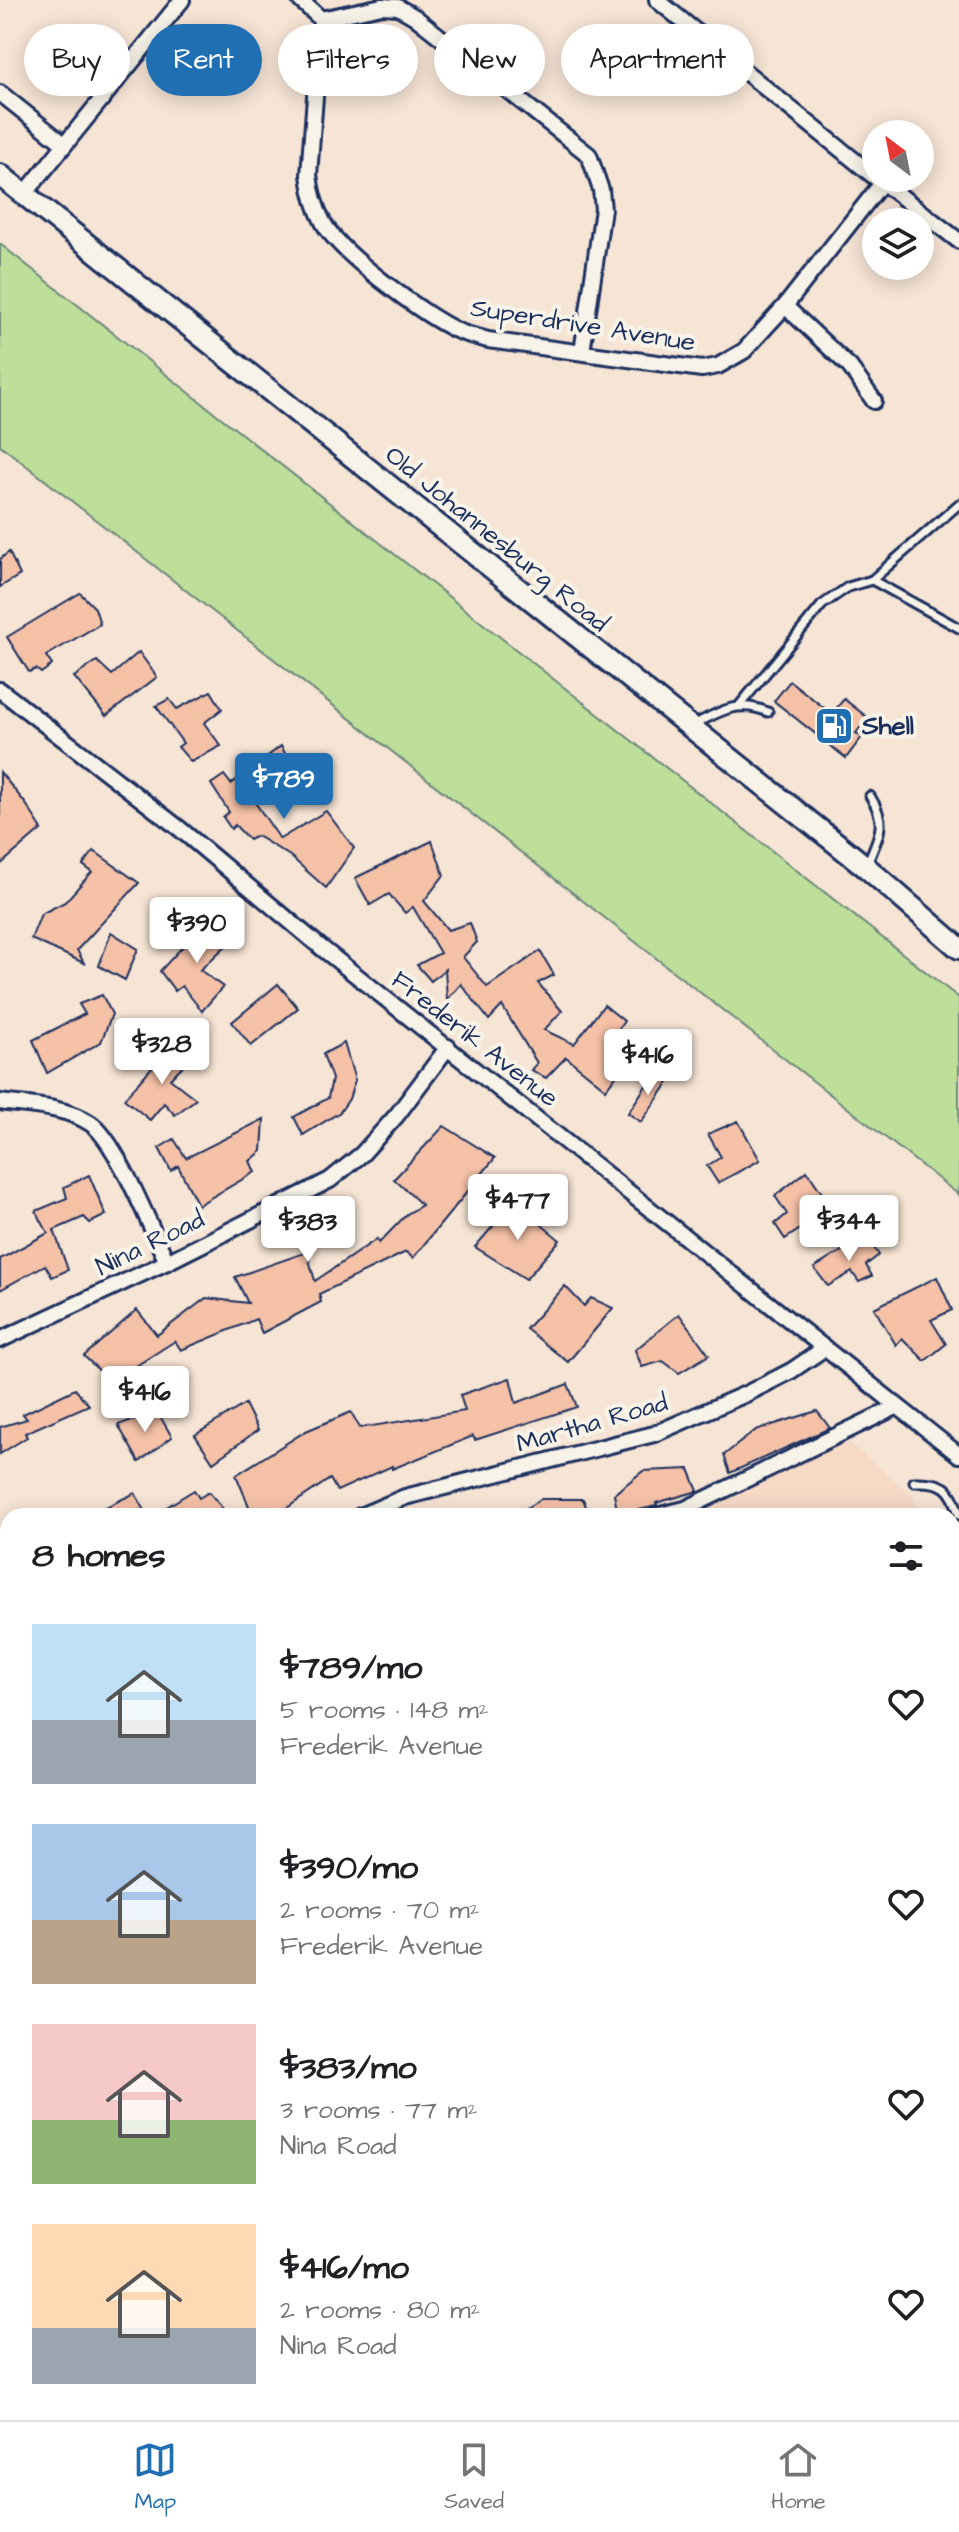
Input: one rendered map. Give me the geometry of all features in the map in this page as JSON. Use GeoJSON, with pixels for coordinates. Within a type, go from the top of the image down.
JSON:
{"type":"FeatureCollection","features":[{"type":"Feature","properties":{"kind":"main road","name":"Old Johannesburg Road"},"geometry":{"type":"LineString","coordinates":[[0,175],[866,867],[959,948]]}},
{"type":"Feature","properties":{"kind":"street"},"geometry":{"type":"LineString","coordinates":[[24,195],[182,0]]}},
{"type":"Feature","properties":{"kind":"street"},"geometry":{"type":"LineString","coordinates":[[300,0],[321,19],[382,6],[398,7],[415,17],[589,155],[601,190],[603,209],[582,352]]}},
{"type":"Feature","properties":{"kind":"street"},"geometry":{"type":"LineString","coordinates":[[657,0],[862,166]]}},
{"type":"Feature","properties":{"kind":"street","name":"Superdrive Avenue"},"geometry":{"type":"LineString","coordinates":[[321,19],[309,175],[312,197],[324,224],[343,249],[434,318],[460,332],[488,340],[702,369],[718,366],[744,351],[785,306],[868,192]]}},
{"type":"Feature","properties":{"kind":"street"},"geometry":{"type":"LineString","coordinates":[[0,93],[64,144]]}},
{"type":"Feature","properties":{"kind":"street"},"geometry":{"type":"LineString","coordinates":[[895,192],[959,241]]}},
{"type":"Feature","properties":{"kind":"street"},"geometry":{"type":"LineString","coordinates":[[785,306],[850,367],[874,401]]}},
{"type":"Feature","properties":{"kind":"street","name":"Frederik Avenue"},"geometry":{"type":"LineString","coordinates":[[0,690],[180,829],[323,949],[959,1455]]}},
{"type":"Feature","properties":{"kind":"street","name":"Nina Road"},"geometry":{"type":"LineString","coordinates":[[0,1340],[167,1262],[330,1180],[362,1154],[397,1115],[448,1047]]}},
{"type":"Feature","properties":{"kind":"street"},"geometry":{"type":"LineString","coordinates":[[0,1102],[56,1109],[94,1125],[117,1158],[167,1262]]}},
{"type":"Feature","properties":{"kind":"street","name":"Martha Road"},"geometry":{"type":"LineString","coordinates":[[379,1508],[405,1497],[654,1434],[748,1393],[791,1371],[825,1348]]}},
{"type":"Feature","properties":{"kind":"street"},"geometry":{"type":"LineString","coordinates":[[687,1508],[896,1407]]}},
{"type":"Feature","properties":{"kind":"lane"},"geometry":{"type":"LineString","coordinates":[[739,706],[822,605],[848,587],[872,580],[959,504]]}},
{"type":"Feature","properties":{"kind":"lane"},"geometry":{"type":"LineString","coordinates":[[872,580],[959,628]]}},
{"type":"Feature","properties":{"kind":"lane"},"geometry":{"type":"LineString","coordinates":[[690,727],[727,707],[753,706],[768,712]]}},
{"type":"Feature","properties":{"kind":"lane"},"geometry":{"type":"LineString","coordinates":[[866,867],[882,829],[880,812],[870,796]]}},
{"type":"Feature","properties":{"kind":"lane"},"geometry":{"type":"LineString","coordinates":[[914,1482],[931,1481],[942,1485],[955,1498],[957,1508]]}},
{"type":"Feature","properties":{"kind":"shaded area"},"geometry":{"type":"Polygon","coordinates":[[[845,1440],[913,1495],[917,1508],[703,1508],[845,1440]]]}},
{"type":"Feature","properties":{"kind":"green space"},"geometry":{"type":"Polygon","coordinates":[[[0,244],[959,998],[959,1195],[0,445],[0,244]]]}},
{"type":"Feature","properties":{"kind":"building"},"geometry":{"type":"Polygon","coordinates":[[[9,552],[20,575],[0,587],[0,559],[9,552]]]}},
{"type":"Feature","properties":{"kind":"building"},"geometry":{"type":"Polygon","coordinates":[[[80,593],[95,608],[100,624],[46,656],[52,665],[41,673],[36,669],[29,672],[7,637],[80,593]]]}},
{"type":"Feature","properties":{"kind":"building"},"geometry":{"type":"Polygon","coordinates":[[[139,652],[157,677],[106,716],[74,677],[97,661],[112,675],[139,652]]]}},
{"type":"Feature","properties":{"kind":"building"},"geometry":{"type":"Polygon","coordinates":[[[790,681],[832,714],[844,699],[868,718],[856,733],[862,737],[846,758],[774,701],[790,681]]]}},
{"type":"Feature","properties":{"kind":"building"},"geometry":{"type":"Polygon","coordinates":[[[211,691],[222,709],[204,723],[221,746],[191,762],[178,747],[183,743],[156,706],[169,699],[177,709],[211,691]]]}},
{"type":"Feature","properties":{"kind":"building"},"geometry":{"type":"Polygon","coordinates":[[[281,746],[293,768],[252,798],[280,839],[326,811],[354,848],[326,888],[290,856],[257,836],[249,840],[235,825],[231,829],[223,817],[229,812],[211,784],[224,775],[231,784],[281,746]]]}},
{"type":"Feature","properties":{"kind":"building"},"geometry":{"type":"Polygon","coordinates":[[[0,772],[42,829],[0,865],[0,772]]]}},
{"type":"Feature","properties":{"kind":"building"},"geometry":{"type":"Polygon","coordinates":[[[432,841],[444,875],[424,901],[448,930],[470,923],[477,942],[463,957],[487,987],[540,951],[554,975],[538,983],[562,1011],[544,1030],[574,1044],[604,1005],[624,1021],[607,1047],[624,1065],[606,1089],[566,1057],[546,1078],[531,1070],[537,1063],[502,1006],[489,1020],[461,984],[447,1000],[445,969],[431,981],[417,965],[440,953],[413,907],[405,913],[389,894],[370,905],[355,878],[432,841]]]}},
{"type":"Feature","properties":{"kind":"building"},"geometry":{"type":"Polygon","coordinates":[[[94,851],[139,883],[77,950],[84,963],[31,939],[41,914],[65,902],[92,872],[83,865],[94,851]]]}},
{"type":"Feature","properties":{"kind":"building"},"geometry":{"type":"Polygon","coordinates":[[[209,918],[230,942],[200,970],[223,987],[202,1011],[182,986],[175,991],[160,971],[209,918]]]}},
{"type":"Feature","properties":{"kind":"building"},"geometry":{"type":"Polygon","coordinates":[[[111,932],[138,949],[125,980],[99,966],[111,932]]]}},
{"type":"Feature","properties":{"kind":"building"},"geometry":{"type":"Polygon","coordinates":[[[278,984],[298,1008],[251,1046],[232,1022],[278,984]]]}},
{"type":"Feature","properties":{"kind":"building"},"geometry":{"type":"Polygon","coordinates":[[[102,995],[112,1014],[101,1042],[47,1073],[33,1040],[85,1014],[79,1004],[102,995]]]}},
{"type":"Feature","properties":{"kind":"building"},"geometry":{"type":"Polygon","coordinates":[[[173,1043],[191,1057],[170,1079],[196,1099],[175,1115],[164,1103],[150,1120],[124,1099],[173,1043]]]}},
{"type":"Feature","properties":{"kind":"building"},"geometry":{"type":"Polygon","coordinates":[[[344,1043],[355,1080],[349,1099],[340,1112],[303,1135],[294,1117],[328,1098],[332,1079],[323,1054],[344,1043]]]}},
{"type":"Feature","properties":{"kind":"building"},"geometry":{"type":"Polygon","coordinates":[[[655,1072],[669,1082],[641,1122],[628,1113],[655,1072]]]}},
{"type":"Feature","properties":{"kind":"building"},"geometry":{"type":"Polygon","coordinates":[[[264,1119],[262,1151],[250,1161],[255,1172],[198,1205],[178,1166],[171,1171],[159,1148],[174,1139],[186,1158],[264,1119]]]}},
{"type":"Feature","properties":{"kind":"building"},"geometry":{"type":"Polygon","coordinates":[[[738,1121],[760,1160],[718,1183],[707,1166],[721,1157],[708,1134],[738,1121]]]}},
{"type":"Feature","properties":{"kind":"building"},"geometry":{"type":"Polygon","coordinates":[[[444,1126],[495,1158],[413,1258],[406,1252],[319,1294],[321,1302],[262,1333],[256,1319],[181,1350],[175,1341],[111,1382],[84,1356],[137,1310],[157,1335],[206,1298],[248,1303],[235,1277],[307,1252],[315,1281],[377,1239],[379,1243],[407,1214],[422,1205],[394,1179],[444,1126]]]}},
{"type":"Feature","properties":{"kind":"building"},"geometry":{"type":"Polygon","coordinates":[[[807,1171],[832,1208],[785,1239],[775,1224],[787,1214],[775,1196],[807,1171]]]}},
{"type":"Feature","properties":{"kind":"building"},"geometry":{"type":"Polygon","coordinates":[[[89,1175],[106,1215],[90,1223],[84,1217],[54,1230],[68,1270],[52,1277],[45,1265],[0,1290],[0,1259],[48,1233],[36,1211],[67,1198],[64,1187],[89,1175]]]}},
{"type":"Feature","properties":{"kind":"building"},"geometry":{"type":"Polygon","coordinates":[[[514,1202],[560,1240],[526,1279],[475,1247],[514,1202]]]}},
{"type":"Feature","properties":{"kind":"building"},"geometry":{"type":"Polygon","coordinates":[[[866,1236],[879,1255],[866,1265],[872,1276],[859,1282],[852,1272],[828,1286],[814,1268],[866,1236]]]}},
{"type":"Feature","properties":{"kind":"building"},"geometry":{"type":"Polygon","coordinates":[[[937,1277],[952,1310],[931,1320],[946,1344],[925,1361],[902,1338],[896,1345],[874,1308],[937,1277]]]}},
{"type":"Feature","properties":{"kind":"building"},"geometry":{"type":"Polygon","coordinates":[[[565,1286],[584,1306],[591,1298],[613,1308],[568,1362],[526,1329],[565,1286]]]}},
{"type":"Feature","properties":{"kind":"building"},"geometry":{"type":"Polygon","coordinates":[[[679,1314],[709,1355],[679,1373],[663,1361],[642,1367],[635,1350],[679,1314]]]}},
{"type":"Feature","properties":{"kind":"building"},"geometry":{"type":"Polygon","coordinates":[[[510,1378],[516,1403],[568,1384],[577,1407],[475,1440],[473,1436],[392,1469],[392,1466],[337,1491],[330,1479],[287,1508],[250,1508],[236,1475],[306,1431],[351,1412],[360,1428],[465,1411],[460,1395],[510,1378]]]}},
{"type":"Feature","properties":{"kind":"building"},"geometry":{"type":"Polygon","coordinates":[[[75,1389],[89,1405],[25,1433],[27,1437],[0,1454],[0,1427],[27,1419],[23,1414],[75,1389]]]}},
{"type":"Feature","properties":{"kind":"building"},"geometry":{"type":"Polygon","coordinates":[[[245,1404],[258,1430],[213,1462],[195,1435],[245,1404]]]}},
{"type":"Feature","properties":{"kind":"building"},"geometry":{"type":"Polygon","coordinates":[[[157,1411],[172,1437],[139,1462],[118,1425],[157,1411]]]}},
{"type":"Feature","properties":{"kind":"building"},"geometry":{"type":"Polygon","coordinates":[[[817,1411],[830,1428],[730,1473],[724,1455],[756,1430],[817,1411]]]}},
{"type":"Feature","properties":{"kind":"building"},"geometry":{"type":"Polygon","coordinates":[[[689,1469],[698,1491],[648,1508],[617,1508],[614,1494],[643,1471],[689,1469]]]}},
{"type":"Feature","properties":{"kind":"building"},"geometry":{"type":"Polygon","coordinates":[[[194,1490],[199,1498],[209,1492],[222,1508],[165,1508],[194,1490]]]}},
{"type":"Feature","properties":{"kind":"building"},"geometry":{"type":"Polygon","coordinates":[[[135,1493],[143,1508],[104,1508],[135,1493]]]}},
{"type":"Feature","properties":{"kind":"building"},"geometry":{"type":"Polygon","coordinates":[[[541,1499],[583,1499],[587,1508],[526,1508],[541,1499]]]}},
{"type":"Feature","properties":{"kind":"place","name":"Shell"},"geometry":{"type":"Point","coordinates":[834,726]}}]}
